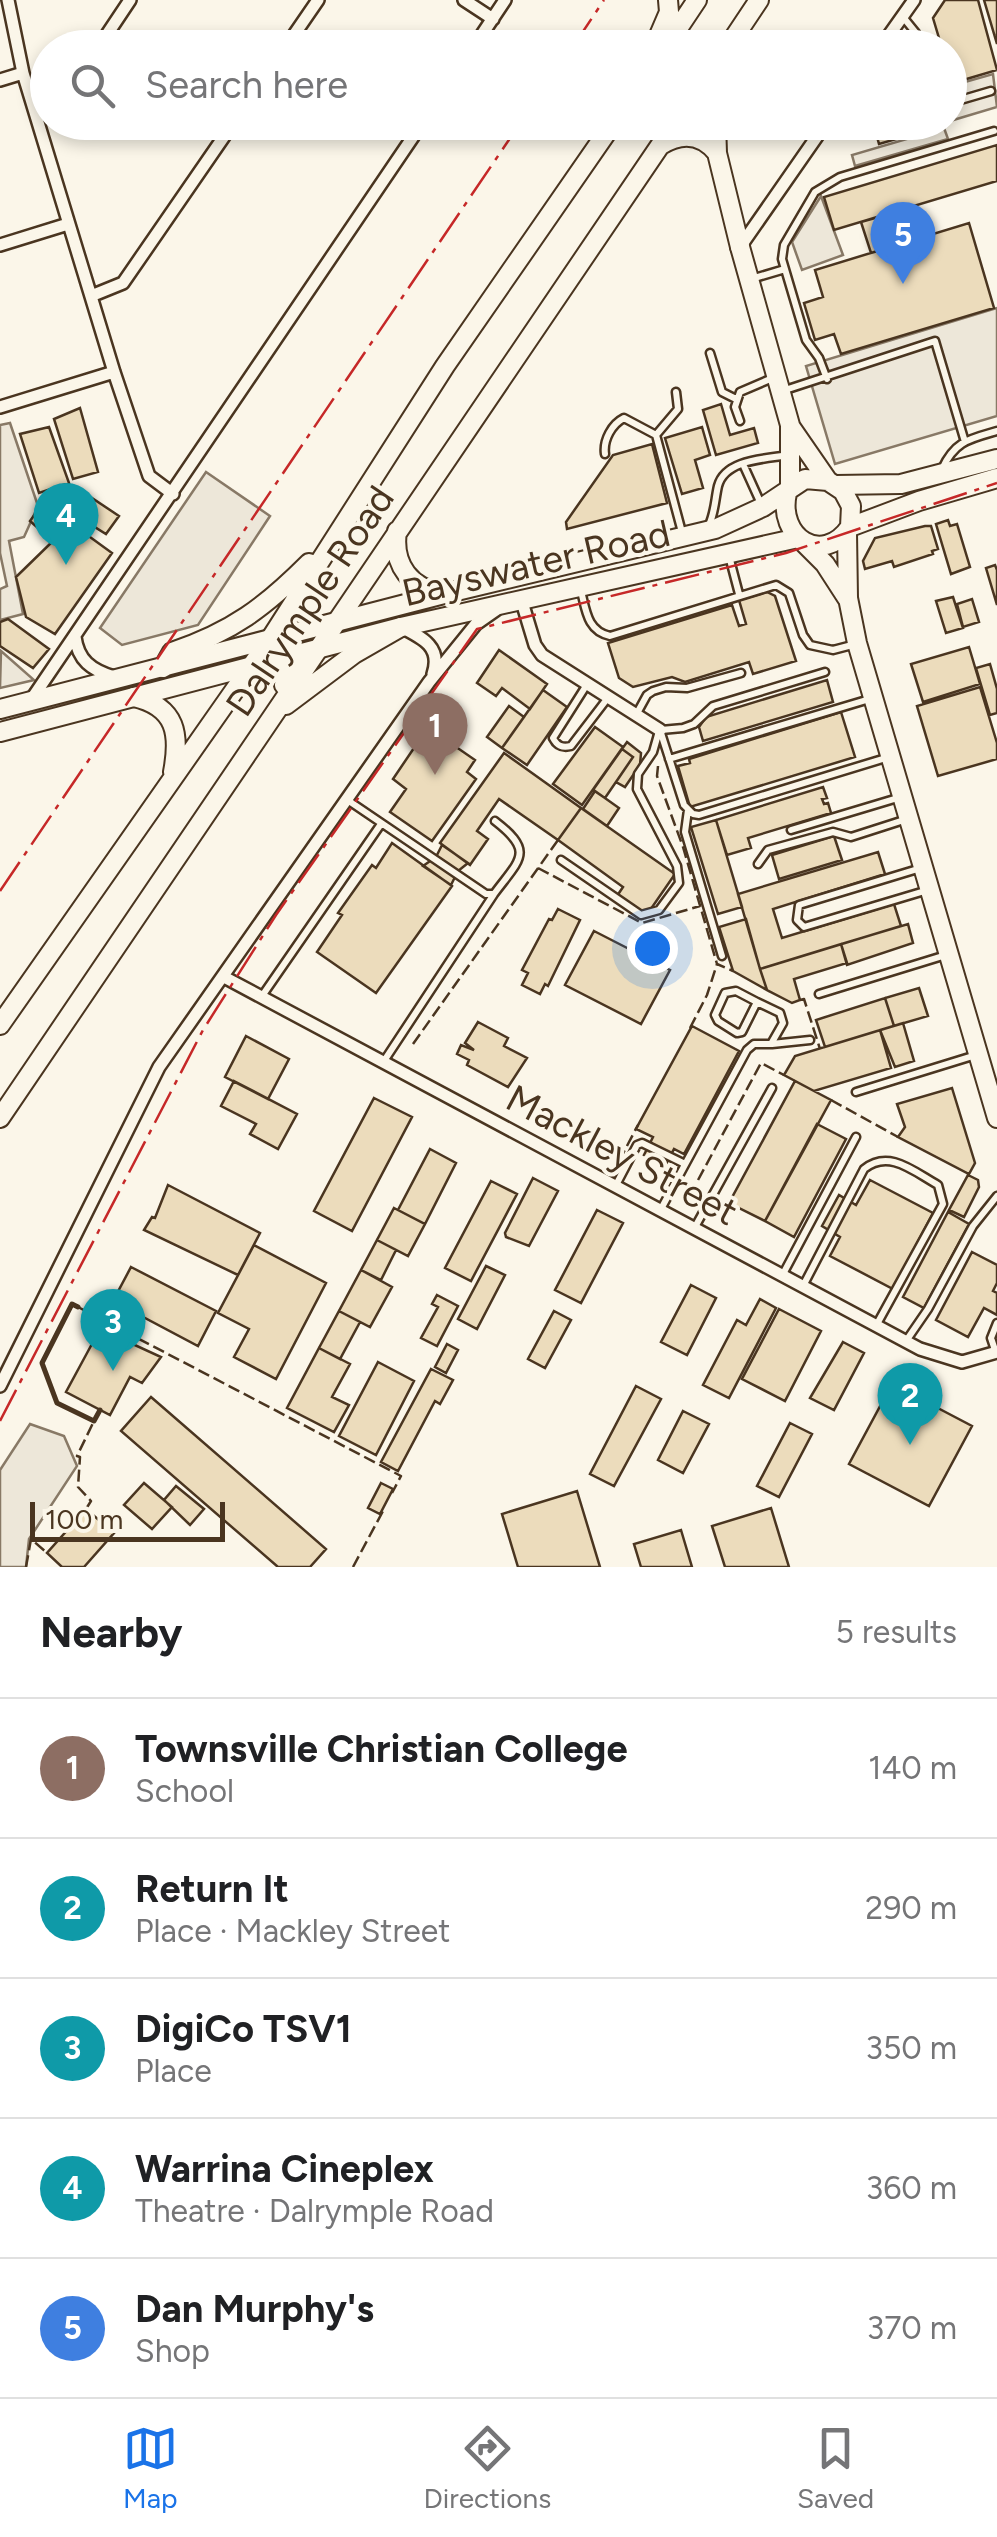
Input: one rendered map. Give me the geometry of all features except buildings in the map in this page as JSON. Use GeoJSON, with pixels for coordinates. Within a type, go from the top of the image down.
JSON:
{"type":"FeatureCollection","features":[{"type":"Feature","properties":{"kind":"main road"},"geometry":{"type":"LineString","coordinates":[[662,30],[669,12],[668,0]]}},
{"type":"Feature","properties":{"kind":"main road"},"geometry":{"type":"LineString","coordinates":[[678,30],[698,0]]}},
{"type":"Feature","properties":{"kind":"main road"},"geometry":{"type":"LineString","coordinates":[[740,30],[760,0]]}},
{"type":"Feature","properties":{"kind":"main road","name":"Dalrymple Road"},"geometry":{"type":"LineString","coordinates":[[0,1025],[250,669],[446,366],[602,140]]}},
{"type":"Feature","properties":{"kind":"main road","name":"Dalrymple Road"},"geometry":{"type":"LineString","coordinates":[[0,1118],[664,140]]}},
{"type":"Feature","properties":{"kind":"main road"},"geometry":{"type":"LineString","coordinates":[[659,147],[671,140]]}},
{"type":"Feature","properties":{"kind":"main road"},"geometry":{"type":"LineString","coordinates":[[701,140],[717,153]]}},
{"type":"Feature","properties":{"kind":"main road"},"geometry":{"type":"LineString","coordinates":[[717,140],[740,247],[790,425],[785,517],[800,539],[826,564],[848,598]]}},
{"type":"Feature","properties":{"kind":"main road"},"geometry":{"type":"LineString","coordinates":[[790,425],[851,506],[848,598],[857,643],[997,1118]]}},
{"type":"Feature","properties":{"kind":"main road"},"geometry":{"type":"LineString","coordinates":[[788,491],[804,479],[901,484],[997,459]]}},
{"type":"Feature","properties":{"kind":"main road"},"geometry":{"type":"LineString","coordinates":[[800,539],[826,544],[848,530],[919,501],[997,478]]}},
{"type":"Feature","properties":{"kind":"main road","name":"Bayswater Road"},"geometry":{"type":"LineString","coordinates":[[0,708],[444,594],[706,532],[788,491]]}},
{"type":"Feature","properties":{"kind":"main road"},"geometry":{"type":"LineString","coordinates":[[397,531],[396,554],[407,576],[421,587],[444,594]]}},
{"type":"Feature","properties":{"kind":"main road","name":"Bayswater Road"},"geometry":{"type":"LineString","coordinates":[[0,732],[402,627],[800,539]]}},
{"type":"Feature","properties":{"kind":"main road"},"geometry":{"type":"LineString","coordinates":[[163,668],[172,652],[213,638],[254,614],[332,541]]}},
{"type":"Feature","properties":{"kind":"main road"},"geometry":{"type":"LineString","coordinates":[[268,719],[354,654],[402,627]]}},
{"type":"Feature","properties":{"kind":"main road"},"geometry":{"type":"LineString","coordinates":[[268,719],[287,677],[291,656],[282,642],[269,641]]}},
{"type":"Feature","properties":{"kind":"main road"},"geometry":{"type":"LineString","coordinates":[[134,697],[156,706],[172,722],[178,744],[173,777]]}},
{"type":"Feature","properties":{"kind":"street"},"geometry":{"type":"LineString","coordinates":[[8,0],[30,96]]}},
{"type":"Feature","properties":{"kind":"street"},"geometry":{"type":"LineString","coordinates":[[110,30],[130,0]]}},
{"type":"Feature","properties":{"kind":"street"},"geometry":{"type":"LineString","coordinates":[[297,30],[318,0]]}},
{"type":"Feature","properties":{"kind":"street"},"geometry":{"type":"LineString","coordinates":[[464,0],[492,19]]}},
{"type":"Feature","properties":{"kind":"street"},"geometry":{"type":"LineString","coordinates":[[485,30],[505,0]]}},
{"type":"Feature","properties":{"kind":"street"},"geometry":{"type":"LineString","coordinates":[[892,30],[914,0]]}},
{"type":"Feature","properties":{"kind":"street"},"geometry":{"type":"LineString","coordinates":[[0,80],[23,73]]}},
{"type":"Feature","properties":{"kind":"street"},"geometry":{"type":"LineString","coordinates":[[43,140],[148,476],[173,494]]}},
{"type":"Feature","properties":{"kind":"street"},"geometry":{"type":"LineString","coordinates":[[91,296],[123,283],[222,140]]}},
{"type":"Feature","properties":{"kind":"street"},"geometry":{"type":"LineString","coordinates":[[31,700],[411,140]]}},
{"type":"Feature","properties":{"kind":"street"},"geometry":{"type":"LineString","coordinates":[[740,247],[815,140]]}},
{"type":"Feature","properties":{"kind":"street"},"geometry":{"type":"LineString","coordinates":[[0,245],[68,224]]}},
{"type":"Feature","properties":{"kind":"street"},"geometry":{"type":"LineString","coordinates":[[0,407],[114,372]]}},
{"type":"Feature","properties":{"kind":"street"},"geometry":{"type":"LineString","coordinates":[[522,602],[542,656],[660,730]]}},
{"type":"Feature","properties":{"kind":"street"},"geometry":{"type":"LineString","coordinates":[[0,1384],[159,1068],[430,682],[476,624],[501,607]]}},
{"type":"Feature","properties":{"kind":"street"},"geometry":{"type":"LineString","coordinates":[[402,627],[434,649],[436,664],[430,682]]}},
{"type":"Feature","properties":{"kind":"street"},"geometry":{"type":"LineString","coordinates":[[75,636],[86,663],[117,678]]}},
{"type":"Feature","properties":{"kind":"street","name":"Mackley Street"},"geometry":{"type":"LineString","coordinates":[[224,976],[906,1342],[941,1358],[962,1362],[996,1353]]}},
{"type":"Feature","properties":{"kind":"lane"},"geometry":{"type":"LineString","coordinates":[[902,16],[913,30]]}},
{"type":"Feature","properties":{"kind":"lane"},"geometry":{"type":"LineString","coordinates":[[967,98],[991,91]]}},
{"type":"Feature","properties":{"kind":"lane"},"geometry":{"type":"LineString","coordinates":[[827,379],[806,340],[782,259],[784,245],[814,192],[826,183],[994,132]]}},
{"type":"Feature","properties":{"kind":"lane"},"geometry":{"type":"LineString","coordinates":[[750,280],[785,269]]}},
{"type":"Feature","properties":{"kind":"lane"},"geometry":{"type":"LineString","coordinates":[[740,421],[736,398],[740,392],[827,379],[856,365],[934,341],[965,442]]}},
{"type":"Feature","properties":{"kind":"lane"},"geometry":{"type":"LineString","coordinates":[[710,353],[722,392],[736,398]]}},
{"type":"Feature","properties":{"kind":"lane"},"geometry":{"type":"LineString","coordinates":[[656,436],[678,409],[676,392]]}},
{"type":"Feature","properties":{"kind":"lane"},"geometry":{"type":"LineString","coordinates":[[605,454],[604,444],[619,420],[631,419],[656,436],[683,538]]}},
{"type":"Feature","properties":{"kind":"lane"},"geometry":{"type":"LineString","coordinates":[[940,475],[950,453],[965,442],[997,431]]}},
{"type":"Feature","properties":{"kind":"lane"},"geometry":{"type":"LineString","coordinates":[[706,532],[722,476],[744,464],[790,455]]}},
{"type":"Feature","properties":{"kind":"lane"},"geometry":{"type":"LineString","coordinates":[[744,464],[762,507]]}},
{"type":"Feature","properties":{"kind":"lane"},"geometry":{"type":"LineString","coordinates":[[728,552],[739,594]]}},
{"type":"Feature","properties":{"kind":"lane"},"geometry":{"type":"LineString","coordinates":[[580,587],[590,624],[610,636],[768,585],[783,587],[788,592],[810,646],[833,650],[857,643]]}},
{"type":"Feature","properties":{"kind":"lane"},"geometry":{"type":"LineString","coordinates":[[660,730],[683,728],[694,724],[713,706],[825,672]]}},
{"type":"Feature","properties":{"kind":"lane"},"geometry":{"type":"LineString","coordinates":[[636,716],[647,694],[654,690],[666,686],[687,688],[740,673]]}},
{"type":"Feature","properties":{"kind":"lane"},"geometry":{"type":"LineString","coordinates":[[586,686],[554,738],[556,744],[571,746],[607,699]]}},
{"type":"Feature","properties":{"kind":"lane"},"geometry":{"type":"LineString","coordinates":[[669,759],[874,697]]}},
{"type":"Feature","properties":{"kind":"lane"},"geometry":{"type":"LineString","coordinates":[[660,730],[688,810],[685,832],[722,956]]}},
{"type":"Feature","properties":{"kind":"lane"},"geometry":{"type":"LineString","coordinates":[[561,860],[642,915],[659,910],[674,893],[679,882],[677,866],[637,789],[638,774],[660,730]]}},
{"type":"Feature","properties":{"kind":"lane"},"geometry":{"type":"LineString","coordinates":[[688,810],[700,815],[890,756]]}},
{"type":"Feature","properties":{"kind":"lane"},"geometry":{"type":"LineString","coordinates":[[791,830],[902,796]]}},
{"type":"Feature","properties":{"kind":"lane"},"geometry":{"type":"LineString","coordinates":[[345,799],[473,886],[494,894]]}},
{"type":"Feature","properties":{"kind":"lane"},"geometry":{"type":"LineString","coordinates":[[758,864],[768,850],[833,832],[851,837],[908,818]]}},
{"type":"Feature","properties":{"kind":"lane"},"geometry":{"type":"LineString","coordinates":[[384,1062],[518,862],[518,838],[495,821]]}},
{"type":"Feature","properties":{"kind":"lane"},"geometry":{"type":"LineString","coordinates":[[262,997],[382,824]]}},
{"type":"Feature","properties":{"kind":"lane"},"geometry":{"type":"LineString","coordinates":[[922,868],[799,906],[797,920],[804,927],[929,890]]}},
{"type":"Feature","properties":{"kind":"lane"},"geometry":{"type":"LineString","coordinates":[[819,994],[948,954]]}},
{"type":"Feature","properties":{"kind":"lane"},"geometry":{"type":"LineString","coordinates":[[758,1002],[742,1032],[737,1033],[716,1015],[725,992],[758,1002],[783,1017],[784,1023],[771,1044]]}},
{"type":"Feature","properties":{"kind":"lane"},"geometry":{"type":"LineString","coordinates":[[660,1210],[748,1050],[754,1044],[810,1040]]}},
{"type":"Feature","properties":{"kind":"lane"},"geometry":{"type":"LineString","coordinates":[[856,1092],[977,1054]]}},
{"type":"Feature","properties":{"kind":"lane"},"geometry":{"type":"LineString","coordinates":[[694,1228],[772,1088]]}},
{"type":"Feature","properties":{"kind":"lane"},"geometry":{"type":"LineString","coordinates":[[782,1275],[856,1137]]}},
{"type":"Feature","properties":{"kind":"lane"},"geometry":{"type":"LineString","coordinates":[[616,1186],[638,1144],[685,1164]]}},
{"type":"Feature","properties":{"kind":"lane"},"geometry":{"type":"LineString","coordinates":[[802,1286],[864,1170],[874,1162],[890,1159],[938,1185],[943,1204],[877,1326]]}},
{"type":"Feature","properties":{"kind":"lane"},"geometry":{"type":"LineString","coordinates":[[906,1342],[972,1226],[997,1196]]}},
{"type":"Feature","properties":{"kind":"lane"},"geometry":{"type":"LineString","coordinates":[[996,1353],[991,1338],[997,1323]]}},
{"type":"Feature","properties":{"kind":"shaded area"},"geometry":{"type":"Polygon","coordinates":[[[993,74],[997,107],[967,116],[967,81],[993,74]]]}},
{"type":"Feature","properties":{"kind":"shaded area"},"geometry":{"type":"Polygon","coordinates":[[[903,140],[945,140],[855,166],[852,155],[903,140]]]}},
{"type":"Feature","properties":{"kind":"shaded area"},"geometry":{"type":"Polygon","coordinates":[[[821,196],[843,255],[802,270],[792,242],[821,196]]]}},
{"type":"Feature","properties":{"kind":"shaded area"},"geometry":{"type":"Polygon","coordinates":[[[997,308],[997,416],[835,464],[806,366],[997,308]]]}},
{"type":"Feature","properties":{"kind":"shaded area"},"geometry":{"type":"Polygon","coordinates":[[[10,423],[38,506],[24,537],[9,541],[23,614],[0,620],[0,589],[7,586],[0,553],[0,425],[10,423]]]}},
{"type":"Feature","properties":{"kind":"shaded area"},"geometry":{"type":"Polygon","coordinates":[[[206,472],[270,516],[198,625],[122,645],[100,628],[206,472]]]}},
{"type":"Feature","properties":{"kind":"shaded area"},"geometry":{"type":"Polygon","coordinates":[[[1,651],[34,680],[0,688],[1,651]]]}},
{"type":"Feature","properties":{"kind":"shaded area"},"geometry":{"type":"Polygon","coordinates":[[[30,1424],[64,1436],[77,1466],[29,1539],[26,1567],[0,1567],[0,1470],[30,1424]]]}},
{"type":"Feature","properties":{"kind":"fence"},"geometry":{"type":"LineString","coordinates":[[658,766],[657,776],[683,847],[717,964],[733,971]]}},
{"type":"Feature","properties":{"kind":"fence"},"geometry":{"type":"LineString","coordinates":[[413,1044],[558,840]]}},
{"type":"Feature","properties":{"kind":"fence"},"geometry":{"type":"LineString","coordinates":[[538,868],[642,923],[700,906]]}},
{"type":"Feature","properties":{"kind":"fence"},"geometry":{"type":"LineString","coordinates":[[690,1028],[717,964]]}},
{"type":"Feature","properties":{"kind":"fence"},"geometry":{"type":"LineString","coordinates":[[800,1000],[804,999],[820,1049]]}},
{"type":"Feature","properties":{"kind":"fence"},"geometry":{"type":"LineString","coordinates":[[690,1195],[761,1063],[784,1075]]}},
{"type":"Feature","properties":{"kind":"fence"},"geometry":{"type":"LineString","coordinates":[[831,1100],[898,1137]]}},
{"type":"Feature","properties":{"kind":"fence"},"geometry":{"type":"LineString","coordinates":[[619,1161],[638,1125]]}},
{"type":"Feature","properties":{"kind":"fence"},"geometry":{"type":"LineString","coordinates":[[78,1307],[401,1476],[392,1493]]}},
{"type":"Feature","properties":{"kind":"fence"},"geometry":{"type":"LineString","coordinates":[[86,1509],[91,1501],[78,1487],[77,1456],[94,1421]]}},
{"type":"Feature","properties":{"kind":"fence"},"geometry":{"type":"LineString","coordinates":[[353,1567],[383,1511]]}},
{"type":"Feature","properties":{"kind":"fence"},"geometry":{"type":"LineString","coordinates":[[26,1567],[31,1539],[47,1553]]}},
{"type":"Feature","properties":{"kind":"wall"},"geometry":{"type":"LineString","coordinates":[[78,1307],[72,1304],[42,1363],[57,1403],[94,1421],[100,1410]]}},
{"type":"Feature","properties":{"kind":"power"},"geometry":{"type":"LineString","coordinates":[[584,30],[604,0]]}},
{"type":"Feature","properties":{"kind":"power"},"geometry":{"type":"LineString","coordinates":[[0,891],[509,140]]}},
{"type":"Feature","properties":{"kind":"power"},"geometry":{"type":"LineString","coordinates":[[0,1421],[203,1030],[276,915],[477,629],[786,553],[997,483]]}},
{"type":"Feature","properties":{"kind":"place","name":"Dan Murphy's"},"geometry":{"type":"Point","coordinates":[903,284]}},
{"type":"Feature","properties":{"kind":"place","name":"Warrina Cineplex"},"geometry":{"type":"Point","coordinates":[66,565]}},
{"type":"Feature","properties":{"kind":"place","name":"Townsville Christian College"},"geometry":{"type":"Point","coordinates":[435,775]}},
{"type":"Feature","properties":{"kind":"place","name":"DigiCo TSV1"},"geometry":{"type":"Point","coordinates":[113,1371]}},
{"type":"Feature","properties":{"kind":"place","name":"Return It"},"geometry":{"type":"Point","coordinates":[910,1445]}}]}
